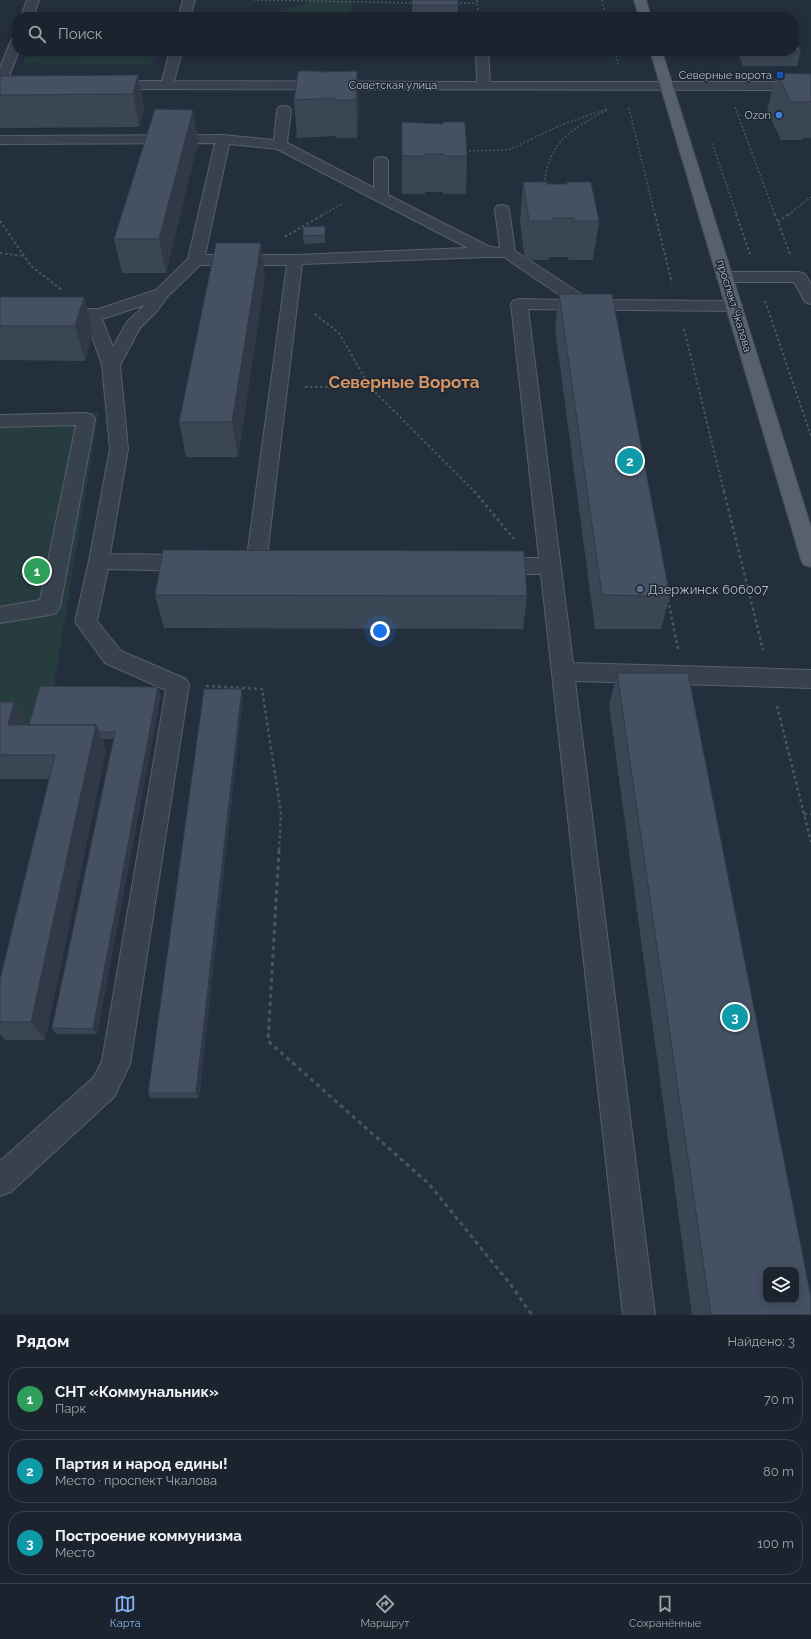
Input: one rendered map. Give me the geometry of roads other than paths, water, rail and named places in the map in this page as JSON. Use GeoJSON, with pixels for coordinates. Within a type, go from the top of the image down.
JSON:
{"type":"FeatureCollection","features":[{"type":"Feature","properties":{"kind":"main road"},"geometry":{"type":"LineString","coordinates":[[640,0],[644,12]]}},
{"type":"Feature","properties":{"kind":"main road","name":"проспект Чкалова"},"geometry":{"type":"LineString","coordinates":[[658,56],[811,560]]}},
{"type":"Feature","properties":{"kind":"street"},"geometry":{"type":"LineString","coordinates":[[28,12],[33,0]]}},
{"type":"Feature","properties":{"kind":"street"},"geometry":{"type":"LineString","coordinates":[[185,12],[188,0]]}},
{"type":"Feature","properties":{"kind":"street"},"geometry":{"type":"LineString","coordinates":[[12,54],[0,84],[16,85]]}},
{"type":"Feature","properties":{"kind":"street"},"geometry":{"type":"LineString","coordinates":[[167,85],[175,56]]}},
{"type":"Feature","properties":{"kind":"street"},"geometry":{"type":"LineString","coordinates":[[482,56],[484,86]]}},
{"type":"Feature","properties":{"kind":"street","name":"Советская улица"},"geometry":{"type":"LineString","coordinates":[[95,85],[811,86]]}},
{"type":"Feature","properties":{"kind":"street"},"geometry":{"type":"LineString","coordinates":[[280,145],[284,110]]}},
{"type":"Feature","properties":{"kind":"street"},"geometry":{"type":"LineString","coordinates":[[111,365],[133,326],[151,308],[162,293],[196,260],[223,139]]}},
{"type":"Feature","properties":{"kind":"street"},"geometry":{"type":"LineString","coordinates":[[0,140],[223,139],[280,145],[487,252]]}},
{"type":"Feature","properties":{"kind":"street"},"geometry":{"type":"LineString","coordinates":[[381,161],[381,197]]}},
{"type":"Feature","properties":{"kind":"street"},"geometry":{"type":"LineString","coordinates":[[502,209],[508,253]]}},
{"type":"Feature","properties":{"kind":"street"},"geometry":{"type":"LineString","coordinates":[[196,260],[295,260],[487,252],[508,253],[585,304]]}},
{"type":"Feature","properties":{"kind":"street"},"geometry":{"type":"LineString","coordinates":[[234,563],[264,564],[278,387],[295,260]]}},
{"type":"Feature","properties":{"kind":"street"},"geometry":{"type":"LineString","coordinates":[[725,277],[799,277],[811,298]]}},
{"type":"Feature","properties":{"kind":"street"},"geometry":{"type":"LineString","coordinates":[[0,314],[101,314],[162,293]]}},
{"type":"Feature","properties":{"kind":"street"},"geometry":{"type":"LineString","coordinates":[[639,1315],[563,672],[543,566],[519,304],[734,306]]}},
{"type":"Feature","properties":{"kind":"street"},"geometry":{"type":"LineString","coordinates":[[0,1181],[104,1087],[116,1064],[178,684],[113,656],[86,622],[99,561],[119,450],[116,405],[111,365],[92,314]]}},
{"type":"Feature","properties":{"kind":"street"},"geometry":{"type":"LineString","coordinates":[[0,421],[86,419],[49,607],[0,615]]}},
{"type":"Feature","properties":{"kind":"street"},"geometry":{"type":"LineString","coordinates":[[99,561],[212,563]]}},
{"type":"Feature","properties":{"kind":"street"},"geometry":{"type":"LineString","coordinates":[[479,566],[543,566]]}},
{"type":"Feature","properties":{"kind":"street"},"geometry":{"type":"LineString","coordinates":[[563,672],[811,679]]}},
{"type":"Feature","properties":{"kind":"place","name":"Северные ворота"},"geometry":{"type":"Point","coordinates":[780,75]}},
{"type":"Feature","properties":{"kind":"place","name":"Ozon"},"geometry":{"type":"Point","coordinates":[779,115]}},
{"type":"Feature","properties":{"kind":"place","name":"Партия и народ едины!"},"geometry":{"type":"Point","coordinates":[630,461]}},
{"type":"Feature","properties":{"kind":"place","name":"СНТ «Коммунальник»"},"geometry":{"type":"Point","coordinates":[37,571]}},
{"type":"Feature","properties":{"kind":"place","name":"Дзержинск 606007"},"geometry":{"type":"Point","coordinates":[640,589]}},
{"type":"Feature","properties":{"kind":"place","name":"Построение коммунизма"},"geometry":{"type":"Point","coordinates":[735,1017]}},
{"type":"Feature","properties":{"kind":"district","name":"Северные Ворота"},"geometry":{"type":"Point","coordinates":[404,382]}}]}
